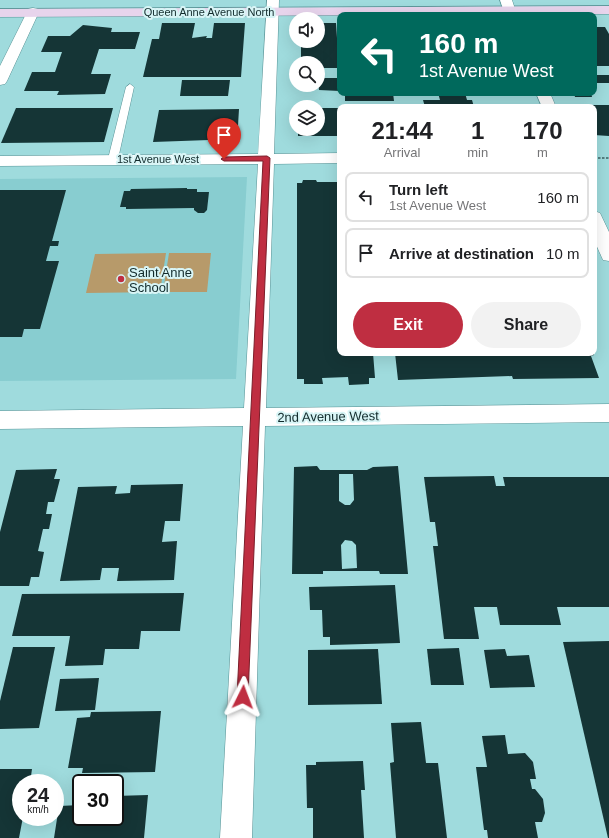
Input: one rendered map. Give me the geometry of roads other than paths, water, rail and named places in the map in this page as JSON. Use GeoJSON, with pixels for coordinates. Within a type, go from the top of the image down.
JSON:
{"type":"FeatureCollection","features":[{"type":"Feature","properties":{"kind":"main road","name":"Queen Anne Avenue North"},"geometry":{"type":"LineString","coordinates":[[0,13],[272,6],[609,10]]}},
{"type":"Feature","properties":{"kind":"street"},"geometry":{"type":"LineString","coordinates":[[236,838],[267,158],[272,6]]}},
{"type":"Feature","properties":{"kind":"street"},"geometry":{"type":"LineString","coordinates":[[0,81],[33,12]]}},
{"type":"Feature","properties":{"kind":"street","name":"1st Avenue West"},"geometry":{"type":"LineString","coordinates":[[0,161],[337,158]]}},
{"type":"Feature","properties":{"kind":"street"},"geometry":{"type":"LineString","coordinates":[[597,224],[609,254]]}},
{"type":"Feature","properties":{"kind":"street","name":"2nd Avenue West"},"geometry":{"type":"LineString","coordinates":[[0,420],[609,413]]}},
{"type":"Feature","properties":{"kind":"lane"},"geometry":{"type":"LineString","coordinates":[[113,159],[130,87]]}},
{"type":"Feature","properties":{"kind":"place","name":"Saint Anne School"},"geometry":{"type":"Point","coordinates":[121,279]}}]}
